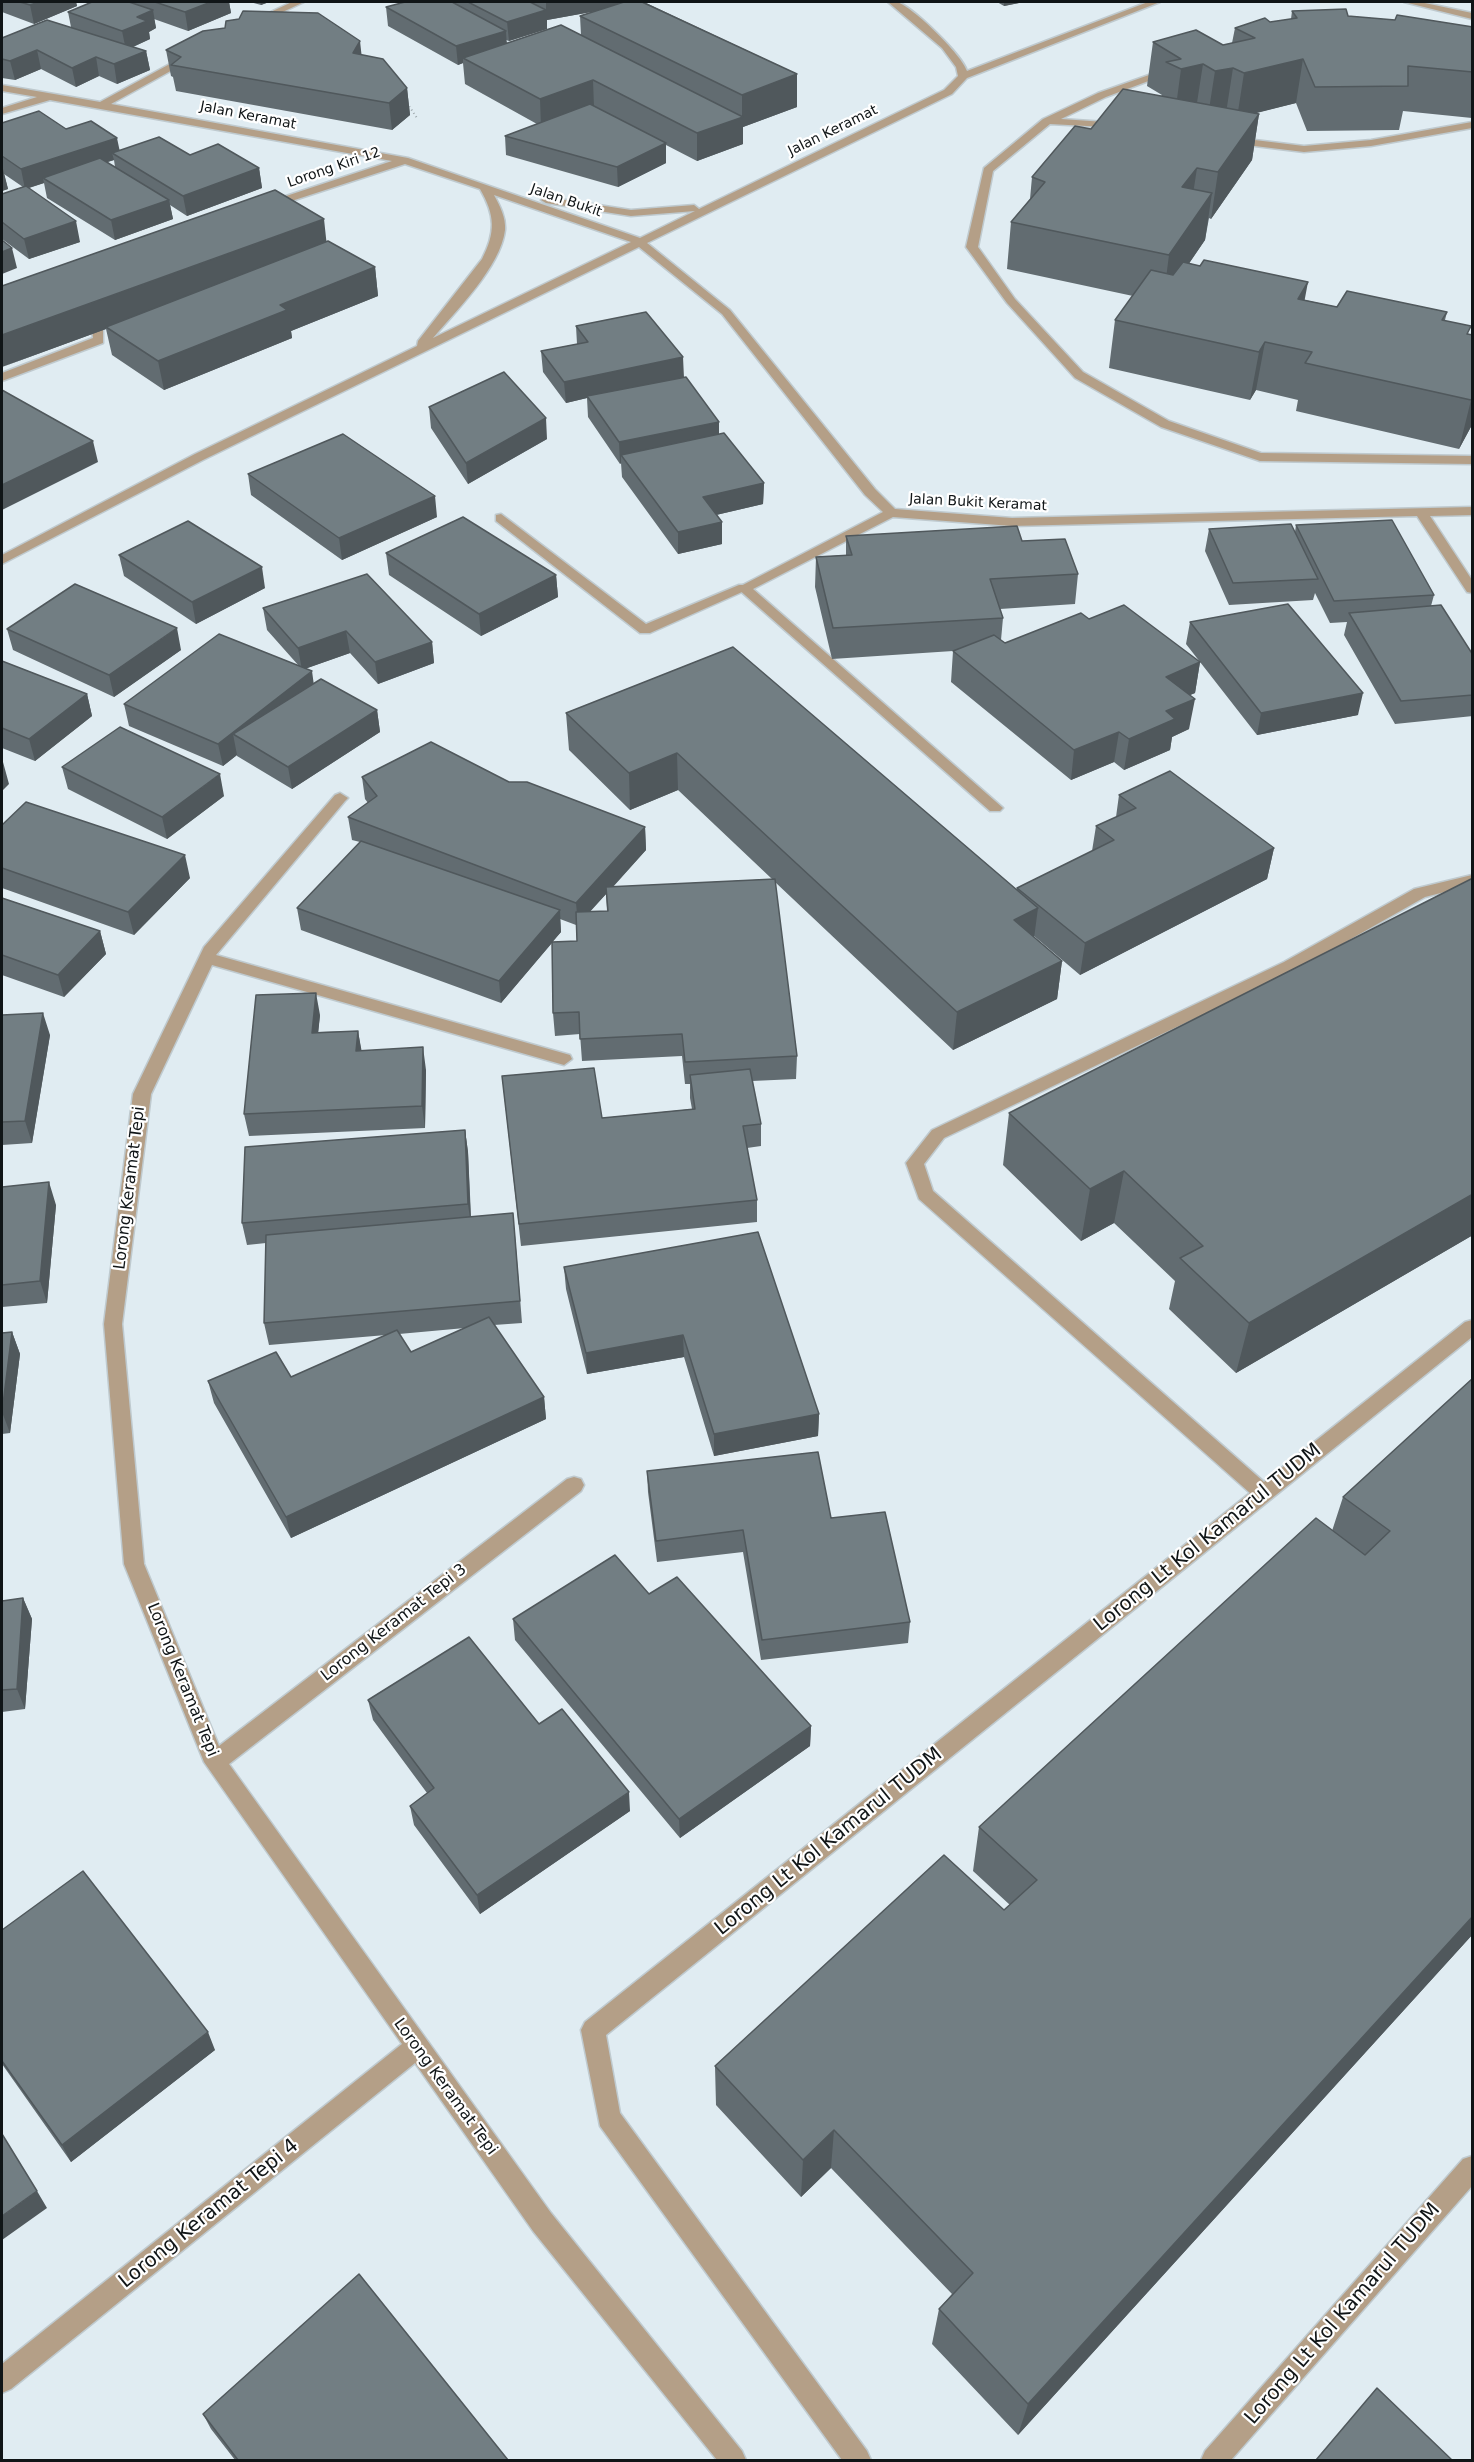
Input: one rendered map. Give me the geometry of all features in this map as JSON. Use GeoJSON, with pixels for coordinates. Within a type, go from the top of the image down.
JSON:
{"type":"FeatureCollection","features":[{"type":"Feature","properties":{"kind":"street"},"geometry":{"type":"LineString","coordinates":[[243,27],[299,2]]}},
{"type":"Feature","properties":{"kind":"street"},"geometry":{"type":"LineString","coordinates":[[892,2],[942,44],[958,61],[963,69],[963,76],[1155,2]]}},
{"type":"Feature","properties":{"kind":"street"},"geometry":{"type":"LineString","coordinates":[[1409,2],[1473,16]]}},
{"type":"Feature","properties":{"kind":"street"},"geometry":{"type":"LineString","coordinates":[[104,104],[204,49]]}},
{"type":"Feature","properties":{"kind":"street"},"geometry":{"type":"LineString","coordinates":[[1176,69],[1102,95],[1047,121],[988,170],[972,247],[1011,301],[1079,375],[1165,424],[1260,457],[1473,460]]}},
{"type":"Feature","properties":{"kind":"street","name":"Jalan Keramat"},"geometry":{"type":"LineString","coordinates":[[2,560],[199,457],[948,92],[963,76]]}},
{"type":"Feature","properties":{"kind":"street","name":"Jalan Keramat"},"geometry":{"type":"LineString","coordinates":[[2,88],[104,104],[404,160],[485,188],[631,213],[660,213],[712,206]]}},
{"type":"Feature","properties":{"kind":"street"},"geometry":{"type":"LineString","coordinates":[[2,111],[50,96]]}},
{"type":"Feature","properties":{"kind":"street"},"geometry":{"type":"LineString","coordinates":[[1047,121],[1130,126]]}},
{"type":"Feature","properties":{"kind":"street"},"geometry":{"type":"LineString","coordinates":[[1221,139],[1304,149],[1371,144],[1473,125]]}},
{"type":"Feature","properties":{"kind":"street","name":"Lorong Kiri 12"},"geometry":{"type":"LineString","coordinates":[[258,209],[404,160]]}},
{"type":"Feature","properties":{"kind":"street","name":"Jalan Keramat"},"geometry":{"type":"LineString","coordinates":[[419,349],[473,281],[488,258],[499,234],[499,215],[485,188]]}},
{"type":"Feature","properties":{"kind":"street","name":"Jalan Bukit"},"geometry":{"type":"LineString","coordinates":[[485,188],[638,242]]}},
{"type":"Feature","properties":{"kind":"street","name":"Jalan Bukit Keramat"},"geometry":{"type":"LineString","coordinates":[[638,242],[726,312],[870,492],[891,513],[1012,522],[1473,511]]}},
{"type":"Feature","properties":{"kind":"street"},"geometry":{"type":"LineString","coordinates":[[2,377],[99,340],[97,318],[78,309]]}},
{"type":"Feature","properties":{"kind":"street"},"geometry":{"type":"LineString","coordinates":[[1421,512],[1473,589]]}},
{"type":"Feature","properties":{"kind":"street"},"geometry":{"type":"LineString","coordinates":[[501,518],[645,630],[744,588],[891,513]]}},
{"type":"Feature","properties":{"kind":"street"},"geometry":{"type":"LineString","coordinates":[[744,588],[995,808]]}},
{"type":"Feature","properties":{"kind":"street","name":"Lorong Keramat Tepi"},"geometry":{"type":"LineString","coordinates":[[339,798],[207,958],[142,1094],[113,1324],[134,1564],[215,1762],[542,2222],[733,2460]]}},
{"type":"Feature","properties":{"kind":"street"},"geometry":{"type":"LineString","coordinates":[[1263,1493],[925,1194],[915,1163],[938,1134],[1290,966],[1420,894],[1473,880]]}},
{"type":"Feature","properties":{"kind":"street"},"geometry":{"type":"LineString","coordinates":[[207,958],[564,1059]]}},
{"type":"Feature","properties":{"kind":"street","name":"Lorong Lt Kol Kamarul TUDM"},"geometry":{"type":"LineString","coordinates":[[858,2460],[609,2118],[593,2030],[1263,1493],[1470,1334]]}},
{"type":"Feature","properties":{"kind":"street","name":"Lorong Keramat Tepi 3"},"geometry":{"type":"LineString","coordinates":[[215,1762],[574,1485]]}},
{"type":"Feature","properties":{"kind":"street","name":"Lorong Keramat Tepi 4"},"geometry":{"type":"LineString","coordinates":[[2,2380],[417,2047]]}},
{"type":"Feature","properties":{"kind":"street","name":"Lorong Lt Kol Kamarul TUDM"},"geometry":{"type":"LineString","coordinates":[[1214,2460],[1473,2168]]}},
{"type":"Feature","properties":{"kind":"path"},"geometry":{"type":"LineString","coordinates":[[404,98],[418,117],[417,137],[404,160]]}},
{"type":"Feature","properties":{"kind":"building"},"geometry":{"type":"Polygon","coordinates":[[[20,2],[39,2],[30,5],[20,2]]]}},
{"type":"Feature","properties":{"kind":"building"},"geometry":{"type":"Polygon","coordinates":[[[92,2],[129,2],[153,10],[137,17],[147,21],[122,31],[68,12],[92,2]]]}},
{"type":"Feature","properties":{"kind":"building"},"geometry":{"type":"Polygon","coordinates":[[[155,2],[211,2],[185,12],[155,2]]]}},
{"type":"Feature","properties":{"kind":"building"},"geometry":{"type":"Polygon","coordinates":[[[405,2],[452,2],[506,31],[456,46],[386,7],[405,2]]]}},
{"type":"Feature","properties":{"kind":"building"},"geometry":{"type":"Polygon","coordinates":[[[468,2],[530,2],[546,10],[507,22],[468,2]]]}},
{"type":"Feature","properties":{"kind":"building"},"geometry":{"type":"Polygon","coordinates":[[[624,2],[642,2],[797,74],[742,95],[580,16],[624,2]]]}},
{"type":"Feature","properties":{"kind":"building"},"geometry":{"type":"Polygon","coordinates":[[[1346,9],[1348,16],[1395,20],[1397,15],[1473,27],[1473,72],[1408,66],[1408,86],[1315,87],[1303,59],[1244,73],[1233,68],[1215,71],[1203,64],[1181,69],[1166,62],[1181,59],[1153,42],[1196,30],[1223,45],[1255,38],[1235,28],[1265,18],[1270,22],[1297,18],[1292,11],[1346,9]]]}},
{"type":"Feature","properties":{"kind":"building"},"geometry":{"type":"Polygon","coordinates":[[[243,11],[318,13],[360,41],[353,53],[383,59],[407,88],[389,103],[171,65],[181,57],[166,50],[203,31],[225,28],[226,21],[239,19],[243,11]]]}},
{"type":"Feature","properties":{"kind":"building"},"geometry":{"type":"Polygon","coordinates":[[[47,20],[146,51],[114,64],[96,57],[72,68],[37,50],[10,61],[2,59],[2,38],[47,20]]]}},
{"type":"Feature","properties":{"kind":"building"},"geometry":{"type":"Polygon","coordinates":[[[561,25],[743,117],[697,133],[593,80],[540,99],[463,58],[561,25]]]}},
{"type":"Feature","properties":{"kind":"building"},"geometry":{"type":"Polygon","coordinates":[[[1123,89],[1259,114],[1218,172],[1197,168],[1182,187],[1212,193],[1169,255],[1011,222],[1045,182],[1032,177],[1075,126],[1091,129],[1123,89]]]}},
{"type":"Feature","properties":{"kind":"building"},"geometry":{"type":"Polygon","coordinates":[[[590,104],[666,143],[617,167],[505,136],[590,104]]]}},
{"type":"Feature","properties":{"kind":"building"},"geometry":{"type":"Polygon","coordinates":[[[39,111],[66,129],[91,121],[117,138],[21,169],[2,156],[2,123],[39,111]]]}},
{"type":"Feature","properties":{"kind":"building"},"geometry":{"type":"Polygon","coordinates":[[[159,137],[190,155],[218,144],[259,168],[183,196],[112,153],[159,137]]]}},
{"type":"Feature","properties":{"kind":"building"},"geometry":{"type":"Polygon","coordinates":[[[100,158],[169,200],[111,220],[43,178],[100,158]]]}},
{"type":"Feature","properties":{"kind":"building"},"geometry":{"type":"Polygon","coordinates":[[[26,186],[76,221],[24,239],[2,222],[2,194],[26,186]]]}},
{"type":"Feature","properties":{"kind":"building"},"geometry":{"type":"Polygon","coordinates":[[[275,190],[324,219],[2,335],[2,286],[275,190]]]}},
{"type":"Feature","properties":{"kind":"building"},"geometry":{"type":"Polygon","coordinates":[[[2,240],[12,248],[2,252],[2,240]]]}},
{"type":"Feature","properties":{"kind":"building"},"geometry":{"type":"Polygon","coordinates":[[[328,241],[375,267],[280,305],[287,310],[158,361],[106,327],[328,241]]]}},
{"type":"Feature","properties":{"kind":"building"},"geometry":{"type":"Polygon","coordinates":[[[1204,260],[1308,282],[1298,299],[1337,307],[1347,291],[1447,312],[1442,320],[1471,326],[1467,334],[1473,335],[1473,397],[1471,400],[1305,363],[1312,352],[1265,342],[1259,352],[1115,320],[1151,270],[1173,275],[1183,262],[1200,266],[1204,260]]]}},
{"type":"Feature","properties":{"kind":"building"},"geometry":{"type":"Polygon","coordinates":[[[646,312],[683,357],[564,382],[541,351],[588,342],[576,326],[646,312]]]}},
{"type":"Feature","properties":{"kind":"building"},"geometry":{"type":"Polygon","coordinates":[[[504,372],[546,418],[466,463],[429,407],[504,372]]]}},
{"type":"Feature","properties":{"kind":"building"},"geometry":{"type":"Polygon","coordinates":[[[686,377],[719,422],[619,442],[587,396],[686,377]]]}},
{"type":"Feature","properties":{"kind":"building"},"geometry":{"type":"Polygon","coordinates":[[[2,390],[93,441],[2,485],[2,390]]]}},
{"type":"Feature","properties":{"kind":"building"},"geometry":{"type":"Polygon","coordinates":[[[724,433],[764,483],[703,497],[722,522],[678,532],[621,455],[724,433]]]}},
{"type":"Feature","properties":{"kind":"building"},"geometry":{"type":"Polygon","coordinates":[[[343,434],[435,496],[339,538],[248,474],[343,434]]]}},
{"type":"Feature","properties":{"kind":"building"},"geometry":{"type":"Polygon","coordinates":[[[463,517],[556,575],[479,614],[386,553],[463,517]]]}},
{"type":"Feature","properties":{"kind":"building"},"geometry":{"type":"Polygon","coordinates":[[[1392,520],[1434,595],[1334,601],[1296,525],[1392,520]]]}},
{"type":"Feature","properties":{"kind":"building"},"geometry":{"type":"Polygon","coordinates":[[[188,521],[262,567],[192,602],[119,555],[188,521]]]}},
{"type":"Feature","properties":{"kind":"building"},"geometry":{"type":"Polygon","coordinates":[[[1291,524],[1318,579],[1233,583],[1209,529],[1291,524]]]}},
{"type":"Feature","properties":{"kind":"building"},"geometry":{"type":"Polygon","coordinates":[[[1017,526],[1022,541],[1065,539],[1078,574],[990,579],[1003,618],[833,628],[816,557],[852,555],[846,536],[1017,526]]]}},
{"type":"Feature","properties":{"kind":"building"},"geometry":{"type":"Polygon","coordinates":[[[367,574],[432,642],[375,662],[346,631],[298,648],[263,608],[367,574]]]}},
{"type":"Feature","properties":{"kind":"building"},"geometry":{"type":"Polygon","coordinates":[[[75,584],[177,628],[109,675],[7,629],[75,584]]]}},
{"type":"Feature","properties":{"kind":"building"},"geometry":{"type":"Polygon","coordinates":[[[1288,604],[1363,693],[1261,713],[1190,622],[1288,604]]]}},
{"type":"Feature","properties":{"kind":"building"},"geometry":{"type":"Polygon","coordinates":[[[1124,605],[1200,662],[1166,677],[1195,699],[1166,711],[1175,719],[1129,739],[1119,732],[1074,750],[953,651],[994,635],[1005,643],[1081,613],[1089,619],[1124,605]]]}},
{"type":"Feature","properties":{"kind":"building"},"geometry":{"type":"Polygon","coordinates":[[[1441,605],[1473,655],[1473,695],[1401,701],[1349,613],[1441,605]]]}},
{"type":"Feature","properties":{"kind":"building"},"geometry":{"type":"Polygon","coordinates":[[[219,634],[312,671],[218,744],[124,704],[219,634]]]}},
{"type":"Feature","properties":{"kind":"building"},"geometry":{"type":"Polygon","coordinates":[[[733,647],[1038,908],[1014,920],[1062,961],[957,1012],[677,753],[629,773],[566,713],[733,647]]]}},
{"type":"Feature","properties":{"kind":"building"},"geometry":{"type":"Polygon","coordinates":[[[2,661],[87,694],[29,739],[2,728],[2,661]]]}},
{"type":"Feature","properties":{"kind":"building"},"geometry":{"type":"Polygon","coordinates":[[[321,679],[377,710],[288,767],[233,734],[321,679]]]}},
{"type":"Feature","properties":{"kind":"building"},"geometry":{"type":"Polygon","coordinates":[[[120,727],[220,774],[162,817],[62,767],[120,727]]]}},
{"type":"Feature","properties":{"kind":"building"},"geometry":{"type":"Polygon","coordinates":[[[431,742],[509,782],[527,782],[645,827],[576,903],[348,817],[377,796],[362,777],[431,742]]]}},
{"type":"Feature","properties":{"kind":"building"},"geometry":{"type":"Polygon","coordinates":[[[1170,771],[1274,848],[1085,943],[1017,888],[1114,840],[1096,826],[1136,808],[1119,795],[1170,771]]]}},
{"type":"Feature","properties":{"kind":"building"},"geometry":{"type":"Polygon","coordinates":[[[26,802],[185,855],[128,912],[2,868],[2,825],[26,802]]]}},
{"type":"Feature","properties":{"kind":"building"},"geometry":{"type":"Polygon","coordinates":[[[361,841],[560,910],[499,981],[297,908],[361,841]]]}},
{"type":"Feature","properties":{"kind":"building"},"geometry":{"type":"Polygon","coordinates":[[[1473,878],[1473,1194],[1249,1323],[1180,1258],[1203,1246],[1124,1171],[1090,1189],[1009,1113],[1473,878]]]}},
{"type":"Feature","properties":{"kind":"building"},"geometry":{"type":"Polygon","coordinates":[[[775,879],[797,1056],[685,1062],[682,1034],[580,1039],[579,1012],[553,1013],[552,942],[577,941],[576,912],[608,911],[606,887],[775,879]]]}},
{"type":"Feature","properties":{"kind":"building"},"geometry":{"type":"Polygon","coordinates":[[[2,898],[100,931],[58,975],[2,955],[2,898]]]}},
{"type":"Feature","properties":{"kind":"building"},"geometry":{"type":"Polygon","coordinates":[[[316,993],[312,1033],[358,1031],[356,1051],[423,1047],[422,1106],[244,1114],[256,995],[316,993]]]}},
{"type":"Feature","properties":{"kind":"building"},"geometry":{"type":"Polygon","coordinates":[[[43,1013],[25,1121],[2,1122],[2,1015],[43,1013]]]}},
{"type":"Feature","properties":{"kind":"building"},"geometry":{"type":"Polygon","coordinates":[[[594,1068],[602,1118],[695,1109],[690,1075],[750,1069],[761,1124],[743,1126],[757,1200],[519,1224],[502,1076],[594,1068]]]}},
{"type":"Feature","properties":{"kind":"building"},"geometry":{"type":"Polygon","coordinates":[[[465,1130],[468,1204],[242,1223],[245,1147],[465,1130]]]}},
{"type":"Feature","properties":{"kind":"building"},"geometry":{"type":"Polygon","coordinates":[[[49,1182],[40,1281],[2,1285],[2,1187],[49,1182]]]}},
{"type":"Feature","properties":{"kind":"building"},"geometry":{"type":"Polygon","coordinates":[[[513,1213],[520,1301],[264,1323],[266,1235],[513,1213]]]}},
{"type":"Feature","properties":{"kind":"building"},"geometry":{"type":"Polygon","coordinates":[[[758,1232],[819,1414],[714,1434],[683,1335],[586,1353],[564,1267],[758,1232]]]}},
{"type":"Feature","properties":{"kind":"building"},"geometry":{"type":"Polygon","coordinates":[[[489,1317],[544,1397],[286,1517],[208,1381],[276,1352],[291,1377],[397,1330],[411,1352],[489,1317]]]}},
{"type":"Feature","properties":{"kind":"building"},"geometry":{"type":"Polygon","coordinates":[[[12,1332],[2,1412],[2,1333],[12,1332]]]}},
{"type":"Feature","properties":{"kind":"building"},"geometry":{"type":"Polygon","coordinates":[[[1473,1378],[1473,1916],[1028,2404],[939,2309],[973,2273],[834,2130],[803,2160],[715,2066],[944,1855],[1004,1910],[1037,1880],[979,1827],[1316,1518],[1365,1555],[1390,1531],[1343,1497],[1473,1378]]]}},
{"type":"Feature","properties":{"kind":"building"},"geometry":{"type":"Polygon","coordinates":[[[818,1452],[831,1518],[885,1512],[910,1622],[762,1640],[743,1530],[656,1541],[647,1471],[818,1452]]]}},
{"type":"Feature","properties":{"kind":"building"},"geometry":{"type":"Polygon","coordinates":[[[615,1555],[649,1594],[677,1577],[811,1726],[679,1819],[513,1619],[615,1555]]]}},
{"type":"Feature","properties":{"kind":"building"},"geometry":{"type":"Polygon","coordinates":[[[23,1598],[17,1689],[2,1690],[2,1601],[23,1598]]]}},
{"type":"Feature","properties":{"kind":"building"},"geometry":{"type":"Polygon","coordinates":[[[469,1637],[539,1724],[562,1709],[629,1792],[477,1895],[410,1806],[434,1788],[368,1700],[469,1637]]]}},
{"type":"Feature","properties":{"kind":"building"},"geometry":{"type":"Polygon","coordinates":[[[83,1871],[208,2032],[62,2145],[2,2061],[2,1930],[83,1871]]]}},
{"type":"Feature","properties":{"kind":"building"},"geometry":{"type":"Polygon","coordinates":[[[2,2134],[37,2191],[2,2216],[2,2134]]]}},
{"type":"Feature","properties":{"kind":"building"},"geometry":{"type":"Polygon","coordinates":[[[359,2274],[508,2460],[238,2460],[203,2414],[359,2274]]]}},
{"type":"Feature","properties":{"kind":"building"},"geometry":{"type":"Polygon","coordinates":[[[1377,2388],[1452,2460],[1316,2460],[1377,2388]]]}}]}
